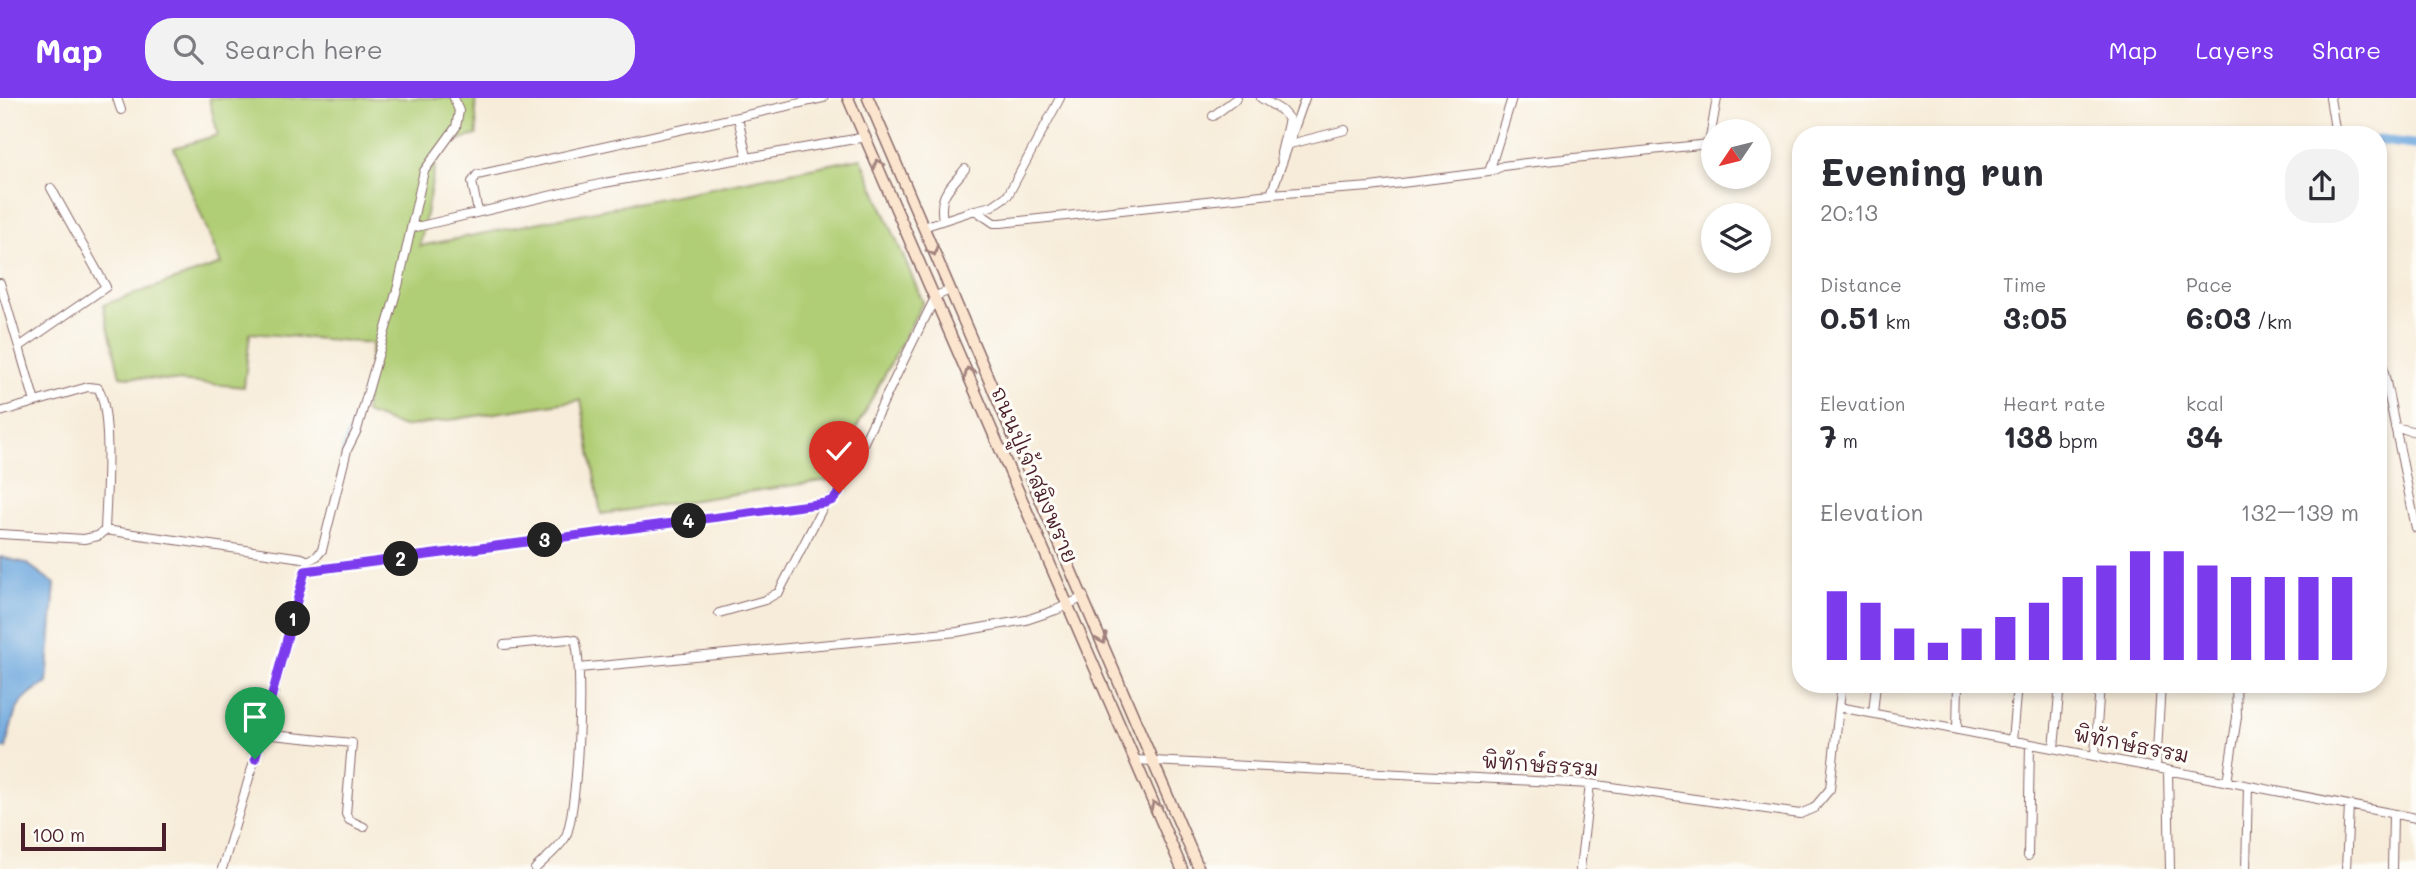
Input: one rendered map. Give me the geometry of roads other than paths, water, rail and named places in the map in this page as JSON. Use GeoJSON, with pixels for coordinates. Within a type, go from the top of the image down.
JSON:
{"type":"FeatureCollection","features":[{"type":"Feature","properties":{"kind":"main road","name":"ถนนปู่เจ้าสมิงพราย"},"geometry":{"type":"LineString","coordinates":[[848,98],[1182,869]]}},
{"type":"Feature","properties":{"kind":"main road","name":"ถนนปู่เจ้าสมิงพราย"},"geometry":{"type":"LineString","coordinates":[[868,98],[1199,869]]}},
{"type":"Feature","properties":{"kind":"street"},"geometry":{"type":"LineString","coordinates":[[117,98],[121,110]]}},
{"type":"Feature","properties":{"kind":"street"},"geometry":{"type":"LineString","coordinates":[[478,212],[472,182],[477,175],[823,98]]}},
{"type":"Feature","properties":{"kind":"street"},"geometry":{"type":"LineString","coordinates":[[923,227],[992,206],[1007,195],[1060,98]]}},
{"type":"Feature","properties":{"kind":"street"},"geometry":{"type":"LineString","coordinates":[[1213,116],[1237,98]]}},
{"type":"Feature","properties":{"kind":"street"},"geometry":{"type":"LineString","coordinates":[[1261,98],[1281,110],[1289,119],[1281,153],[1283,165]]}},
{"type":"Feature","properties":{"kind":"street"},"geometry":{"type":"LineString","coordinates":[[1272,194],[1305,98]]}},
{"type":"Feature","properties":{"kind":"street"},"geometry":{"type":"LineString","coordinates":[[1489,172],[1511,98]]}},
{"type":"Feature","properties":{"kind":"street"},"geometry":{"type":"LineString","coordinates":[[975,210],[994,223],[1001,223],[1272,194],[1370,187],[1489,172],[1503,166],[1526,163],[1709,144],[1717,98]]}},
{"type":"Feature","properties":{"kind":"street"},"geometry":{"type":"LineString","coordinates":[[2330,98],[2335,126]]}},
{"type":"Feature","properties":{"kind":"street"},"geometry":{"type":"LineString","coordinates":[[222,869],[262,734],[308,561],[322,550],[346,450],[357,430],[417,226],[424,171],[456,127],[458,99]]}},
{"type":"Feature","properties":{"kind":"street"},"geometry":{"type":"LineString","coordinates":[[738,118],[747,157]]}},
{"type":"Feature","properties":{"kind":"street"},"geometry":{"type":"LineString","coordinates":[[1290,144],[1345,131]]}},
{"type":"Feature","properties":{"kind":"street"},"geometry":{"type":"LineString","coordinates":[[417,226],[604,183],[866,137]]}},
{"type":"Feature","properties":{"kind":"street"},"geometry":{"type":"LineString","coordinates":[[943,220],[940,204],[965,169]]}},
{"type":"Feature","properties":{"kind":"street"},"geometry":{"type":"LineString","coordinates":[[19,347],[106,287],[51,188]]}},
{"type":"Feature","properties":{"kind":"street"},"geometry":{"type":"LineString","coordinates":[[0,283],[35,402]]}},
{"type":"Feature","properties":{"kind":"street"},"geometry":{"type":"LineString","coordinates":[[305,571],[833,500],[839,493],[936,296],[950,290]]}},
{"type":"Feature","properties":{"kind":"street"},"geometry":{"type":"LineString","coordinates":[[0,412],[88,387],[98,388],[101,392],[106,436],[105,530]]}},
{"type":"Feature","properties":{"kind":"street"},"geometry":{"type":"LineString","coordinates":[[2387,387],[2416,528]]}},
{"type":"Feature","properties":{"kind":"street"},"geometry":{"type":"LineString","coordinates":[[2395,427],[2416,432]]}},
{"type":"Feature","properties":{"kind":"street"},"geometry":{"type":"LineString","coordinates":[[719,613],[765,600],[779,592],[825,503]]}},
{"type":"Feature","properties":{"kind":"street"},"geometry":{"type":"LineString","coordinates":[[0,534],[84,539],[98,536],[105,530],[291,556],[308,561]]}},
{"type":"Feature","properties":{"kind":"street"},"geometry":{"type":"LineString","coordinates":[[579,668],[957,632],[1026,620],[1084,597]]}},
{"type":"Feature","properties":{"kind":"street"},"geometry":{"type":"LineString","coordinates":[[504,645],[575,640],[579,668],[576,767],[570,823],[564,839],[535,869]]}},
{"type":"Feature","properties":{"kind":"street","name":"พิทักษ์ธรรม"},"geometry":{"type":"LineString","coordinates":[[1135,760],[1590,784],[1800,814],[1814,808],[1830,789],[1841,693]]}},
{"type":"Feature","properties":{"kind":"street"},"geometry":{"type":"LineString","coordinates":[[1873,713],[1875,693]]}},
{"type":"Feature","properties":{"kind":"street"},"geometry":{"type":"LineString","coordinates":[[1957,730],[1958,693]]}},
{"type":"Feature","properties":{"kind":"street"},"geometry":{"type":"LineString","coordinates":[[2012,741],[2016,693]]}},
{"type":"Feature","properties":{"kind":"street"},"geometry":{"type":"LineString","coordinates":[[2054,748],[2059,693]]}},
{"type":"Feature","properties":{"kind":"street"},"geometry":{"type":"LineString","coordinates":[[2095,755],[2099,693]]}},
{"type":"Feature","properties":{"kind":"street"},"geometry":{"type":"LineString","coordinates":[[2156,768],[2160,693]]}},
{"type":"Feature","properties":{"kind":"street"},"geometry":{"type":"LineString","coordinates":[[2227,782],[2237,717],[2236,693]]}},
{"type":"Feature","properties":{"kind":"street","name":"พิทักษ์ธรรม"},"geometry":{"type":"LineString","coordinates":[[1839,707],[2416,818]]}},
{"type":"Feature","properties":{"kind":"street"},"geometry":{"type":"LineString","coordinates":[[262,734],[352,743],[346,814],[349,820],[364,827]]}},
{"type":"Feature","properties":{"kind":"street"},"geometry":{"type":"LineString","coordinates":[[2028,856],[2030,744]]}},
{"type":"Feature","properties":{"kind":"street"},"geometry":{"type":"LineString","coordinates":[[2168,772],[2170,869]]}},
{"type":"Feature","properties":{"kind":"street"},"geometry":{"type":"LineString","coordinates":[[1580,869],[1590,784]]}},
{"type":"Feature","properties":{"kind":"street"},"geometry":{"type":"LineString","coordinates":[[2246,869],[2248,786]]}},
{"type":"Feature","properties":{"kind":"street"},"geometry":{"type":"LineString","coordinates":[[2346,869],[2349,806]]}},
{"type":"Feature","properties":{"kind":"street"},"geometry":{"type":"LineString","coordinates":[[2392,869],[2393,814]]}},
{"type":"Feature","properties":{"kind":"water"},"geometry":{"type":"Polygon","coordinates":[[[0,557],[26,563],[55,584],[47,683],[28,695],[17,709],[6,748],[0,748],[0,557]]]}},
{"type":"Feature","properties":{"kind":"waterway"},"geometry":{"type":"LineString","coordinates":[[2387,141],[2416,145]]}},
{"type":"Feature","properties":{"kind":"waterway"},"geometry":{"type":"LineString","coordinates":[[342,455],[346,438],[358,413]]}}]}
